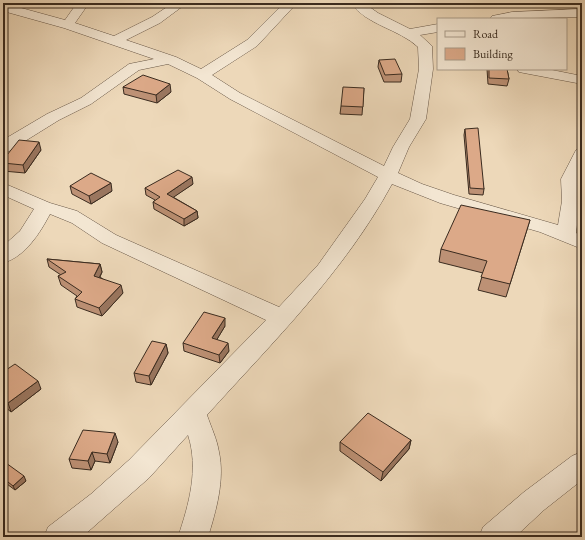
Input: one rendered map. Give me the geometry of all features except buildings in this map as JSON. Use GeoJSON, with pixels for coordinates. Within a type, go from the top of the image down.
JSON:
{"type":"FeatureCollection","features":[{"type":"Feature","properties":{"kind":"street"},"geometry":{"type":"LineString","coordinates":[[68,26],[83,3]]}},
{"type":"Feature","properties":{"kind":"street"},"geometry":{"type":"LineString","coordinates":[[116,41],[156,20],[181,3]]}},
{"type":"Feature","properties":{"kind":"street"},"geometry":{"type":"LineString","coordinates":[[202,75],[252,43],[291,3]]}},
{"type":"Feature","properties":{"kind":"street"},"geometry":{"type":"LineString","coordinates":[[59,537],[101,503],[133,474],[193,413],[282,318],[325,270],[374,200],[388,175],[401,147],[418,119],[426,69],[432,55],[418,39],[410,33],[373,17],[357,3]]}},
{"type":"Feature","properties":{"kind":"street"},"geometry":{"type":"LineString","coordinates":[[560,3],[578,14]]}},
{"type":"Feature","properties":{"kind":"street"},"geometry":{"type":"LineString","coordinates":[[3,7],[116,41],[171,60],[202,75],[235,96],[416,188],[547,228],[574,239],[570,179],[582,154]]}},
{"type":"Feature","properties":{"kind":"street"},"geometry":{"type":"LineString","coordinates":[[501,18],[512,16],[578,14]]}},
{"type":"Feature","properties":{"kind":"street"},"geometry":{"type":"LineString","coordinates":[[410,33],[437,28]]}},
{"type":"Feature","properties":{"kind":"street"},"geometry":{"type":"LineString","coordinates":[[3,147],[53,117],[86,100],[134,67],[171,60]]}},
{"type":"Feature","properties":{"kind":"street"},"geometry":{"type":"LineString","coordinates":[[529,70],[582,80]]}},
{"type":"Feature","properties":{"kind":"street"},"geometry":{"type":"LineString","coordinates":[[3,188],[44,208],[57,210],[84,221],[109,239],[282,318]]}},
{"type":"Feature","properties":{"kind":"street"},"geometry":{"type":"LineString","coordinates":[[3,256],[25,236],[39,219],[44,208]]}},
{"type":"Feature","properties":{"kind":"street"},"geometry":{"type":"LineString","coordinates":[[193,413],[204,446],[207,463],[204,500],[193,537]]}},
{"type":"Feature","properties":{"kind":"street"},"geometry":{"type":"LineString","coordinates":[[494,537],[534,501],[582,464]]}}]}
